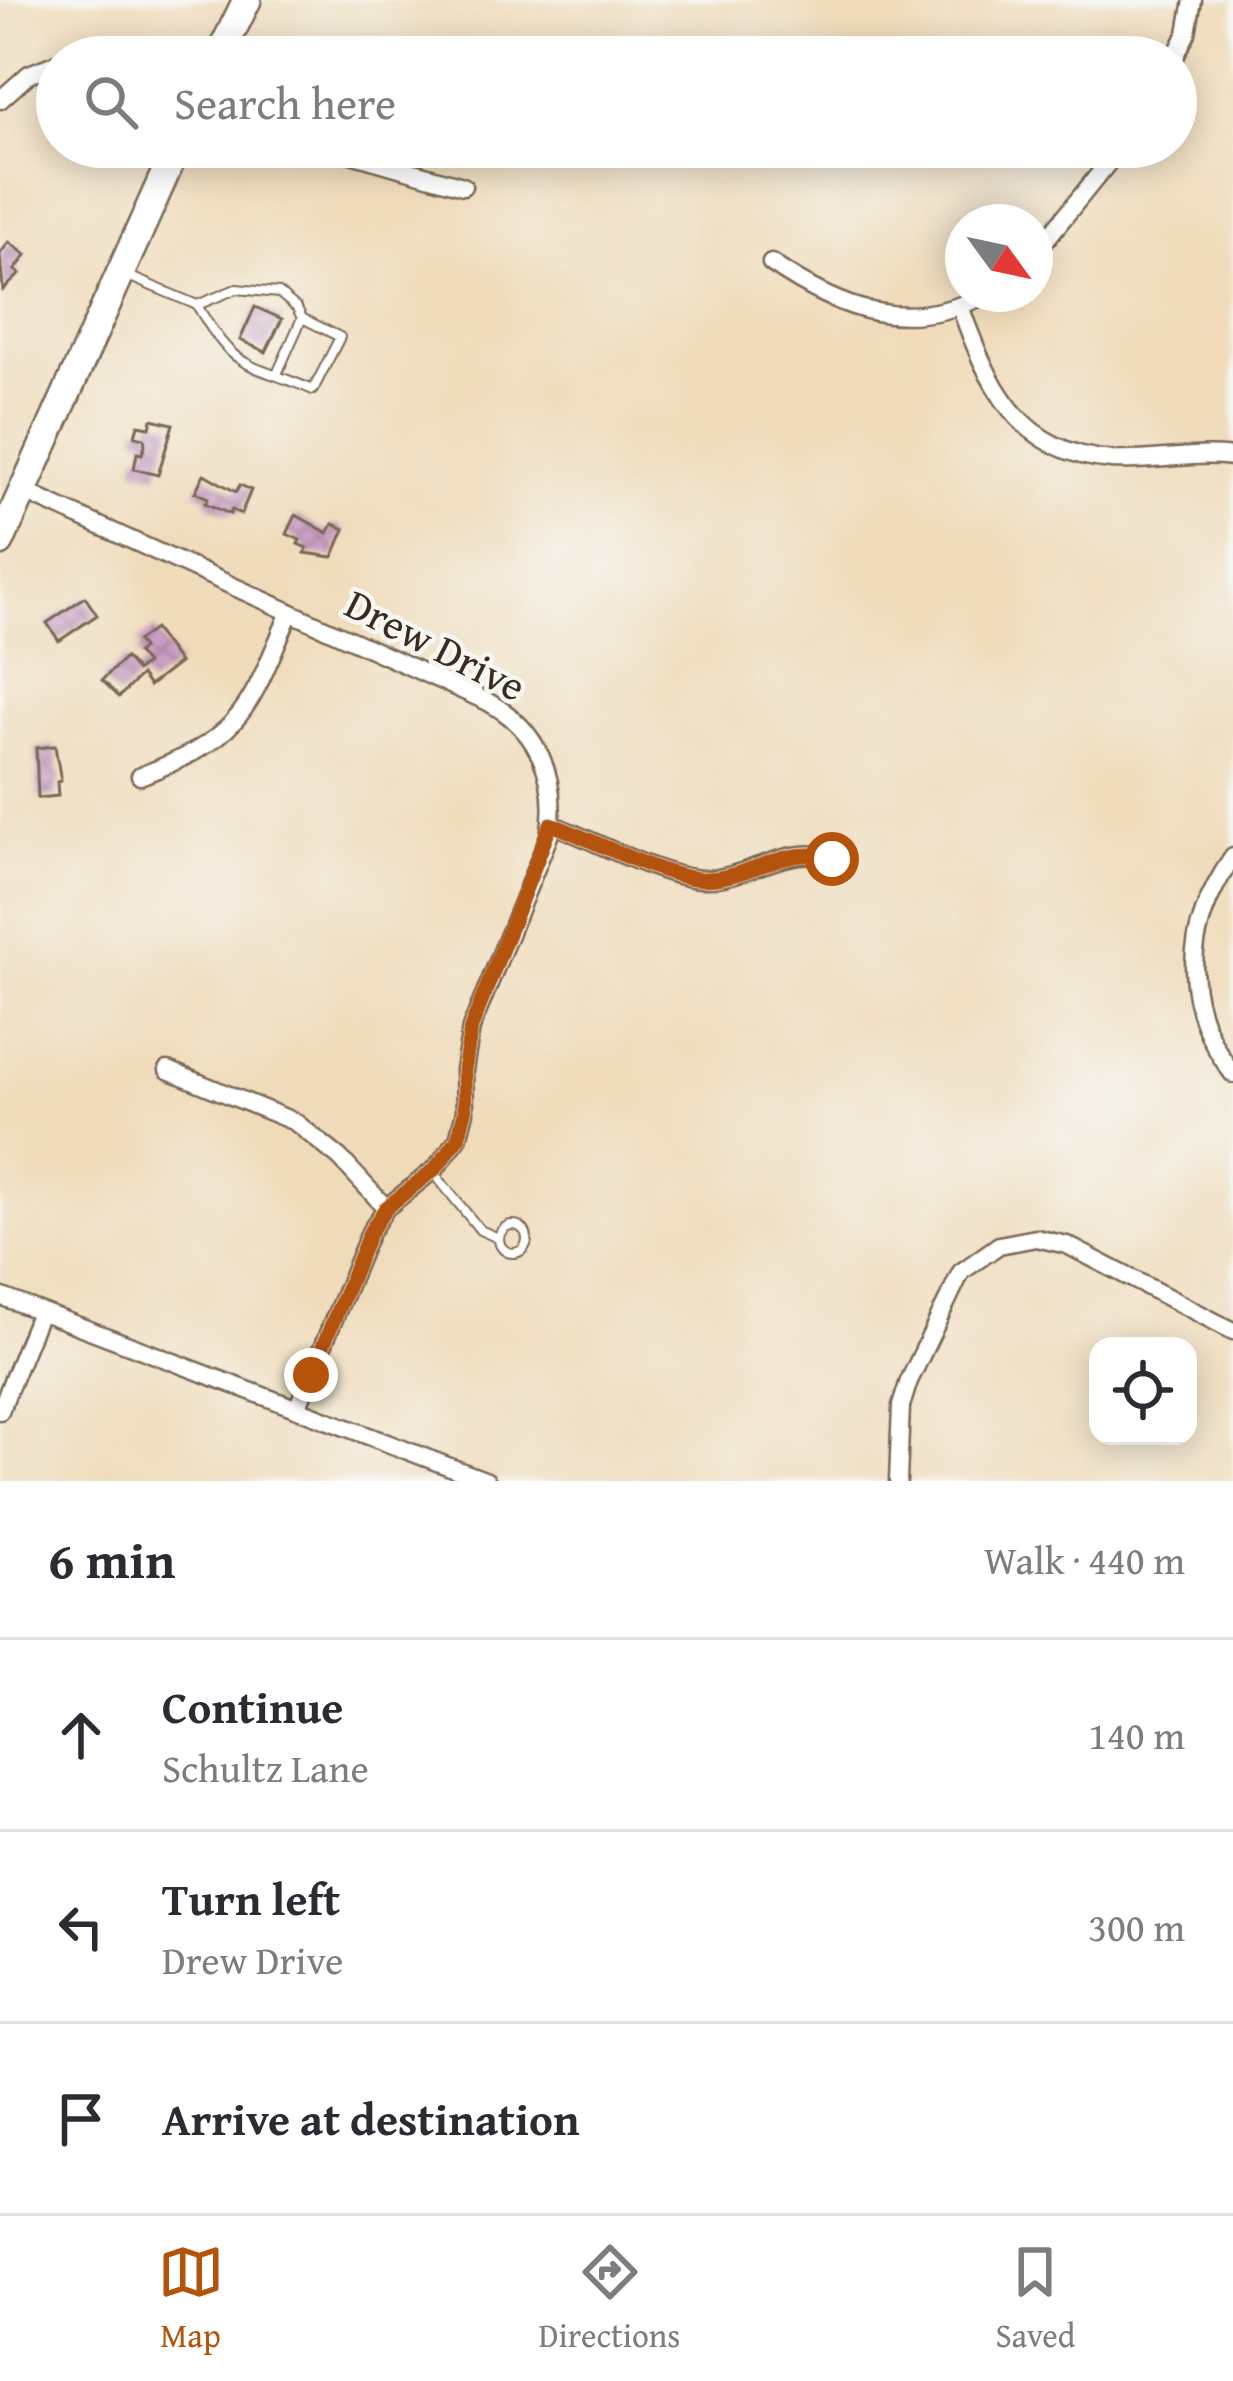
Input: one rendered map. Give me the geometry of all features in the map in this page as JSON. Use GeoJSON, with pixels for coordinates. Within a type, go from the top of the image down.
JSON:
{"type":"FeatureCollection","features":[{"type":"Feature","properties":{"kind":"main road"},"geometry":{"type":"LineString","coordinates":[[229,36],[247,0]]}},
{"type":"Feature","properties":{"kind":"main road"},"geometry":{"type":"LineString","coordinates":[[0,542],[168,168]]}},
{"type":"Feature","properties":{"kind":"street"},"geometry":{"type":"LineString","coordinates":[[1186,36],[1193,0]]}},
{"type":"Feature","properties":{"kind":"street"},"geometry":{"type":"LineString","coordinates":[[3,90],[36,71]]}},
{"type":"Feature","properties":{"kind":"street"},"geometry":{"type":"LineString","coordinates":[[400,168],[463,186]]}},
{"type":"Feature","properties":{"kind":"street"},"geometry":{"type":"LineString","coordinates":[[1053,231],[1104,168]]}},
{"type":"Feature","properties":{"kind":"street"},"geometry":{"type":"LineString","coordinates":[[771,262],[832,300],[873,312],[913,315],[945,309]]}},
{"type":"Feature","properties":{"kind":"street"},"geometry":{"type":"LineString","coordinates":[[962,312],[992,386],[1023,424],[1043,438],[1112,460],[1196,455],[1233,458]]}},
{"type":"Feature","properties":{"kind":"street","name":"Drew Drive"},"geometry":{"type":"LineString","coordinates":[[23,491],[488,701],[512,716],[543,756],[553,802],[551,824],[471,1028],[462,1126],[432,1172],[386,1208],[359,1253],[298,1406]]}},
{"type":"Feature","properties":{"kind":"street"},"geometry":{"type":"LineString","coordinates":[[140,776],[181,761],[224,735],[250,701],[290,611]]}},
{"type":"Feature","properties":{"kind":"street"},"geometry":{"type":"LineString","coordinates":[[551,824],[691,878],[731,876],[787,858],[820,854],[832,859]]}},
{"type":"Feature","properties":{"kind":"street"},"geometry":{"type":"LineString","coordinates":[[1233,857],[1204,905],[1193,972],[1201,1013],[1233,1074]]}},
{"type":"Feature","properties":{"kind":"street"},"geometry":{"type":"LineString","coordinates":[[168,1070],[296,1122],[329,1147],[386,1208]]}},
{"type":"Feature","properties":{"kind":"street"},"geometry":{"type":"LineString","coordinates":[[898,1481],[901,1406],[909,1381],[961,1272],[999,1245],[1036,1238],[1067,1245],[1233,1331]]}},
{"type":"Feature","properties":{"kind":"street"},"geometry":{"type":"LineString","coordinates":[[0,1296],[487,1481]]}},
{"type":"Feature","properties":{"kind":"street"},"geometry":{"type":"LineString","coordinates":[[0,1411],[40,1312]]}},
{"type":"Feature","properties":{"kind":"lane"},"geometry":{"type":"LineString","coordinates":[[121,273],[197,305],[228,352],[250,370],[278,374],[313,390],[340,337],[302,318],[279,293],[236,289],[197,305]]}},
{"type":"Feature","properties":{"kind":"lane"},"geometry":{"type":"LineString","coordinates":[[278,374],[302,318]]}},
{"type":"Feature","properties":{"kind":"lane"},"geometry":{"type":"LineString","coordinates":[[432,1172],[480,1230],[498,1238]]}},
{"type":"Feature","properties":{"kind":"building"},"geometry":{"type":"Polygon","coordinates":[[[9,242],[26,255],[15,270],[20,274],[3,290],[0,254],[9,242]]]}},
{"type":"Feature","properties":{"kind":"building"},"geometry":{"type":"Polygon","coordinates":[[[255,307],[282,319],[266,352],[240,340],[255,307]]]}},
{"type":"Feature","properties":{"kind":"building"},"geometry":{"type":"Polygon","coordinates":[[[152,419],[173,424],[158,475],[134,469],[137,453],[142,454],[145,445],[144,438],[135,436],[138,425],[150,427],[152,419]]]}},
{"type":"Feature","properties":{"kind":"building"},"geometry":{"type":"Polygon","coordinates":[[[204,474],[236,492],[240,485],[251,490],[241,514],[205,503],[208,498],[195,492],[204,474]]]}},
{"type":"Feature","properties":{"kind":"building"},"geometry":{"type":"Polygon","coordinates":[[[296,515],[328,533],[333,524],[345,529],[333,557],[305,553],[307,548],[298,544],[300,540],[287,534],[296,515]]]}},
{"type":"Feature","properties":{"kind":"building"},"geometry":{"type":"Polygon","coordinates":[[[85,597],[97,615],[59,641],[47,623],[85,597]]]}},
{"type":"Feature","properties":{"kind":"building"},"geometry":{"type":"Polygon","coordinates":[[[154,629],[179,663],[149,686],[141,675],[119,697],[102,680],[125,658],[137,671],[146,664],[137,653],[142,648],[137,641],[154,629]]]}},
{"type":"Feature","properties":{"kind":"building"},"geometry":{"type":"Polygon","coordinates":[[[55,746],[61,781],[57,782],[58,796],[38,798],[36,748],[55,746]]]}},
{"type":"Feature","properties":{"kind":"route"},"geometry":{"type":"LineString","coordinates":[[311,1375],[370,1232],[386,1208],[436,1168],[458,1139],[465,1112],[464,1070],[471,1028],[551,824],[691,878],[731,876],[787,858],[820,854],[832,859]]}}]}
